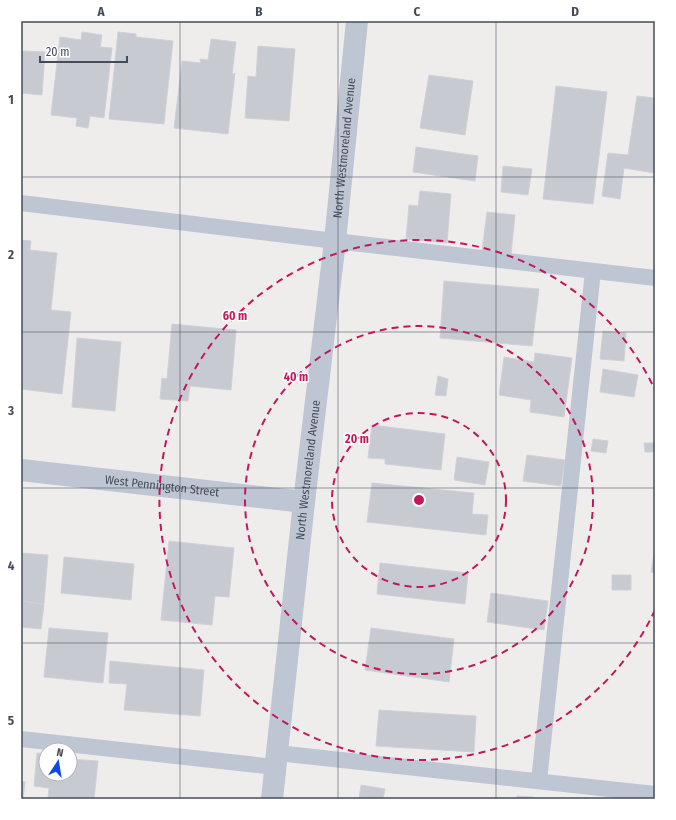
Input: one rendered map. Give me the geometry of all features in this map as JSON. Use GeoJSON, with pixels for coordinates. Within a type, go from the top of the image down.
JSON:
{"type":"FeatureCollection","features":[{"type":"Feature","properties":{"kind":"street","name":"North Westmoreland Avenue"},"geometry":{"type":"LineString","coordinates":[[272,799],[304,502],[335,241],[357,21]]}},
{"type":"Feature","properties":{"kind":"street","name":"West Pennington Street"},"geometry":{"type":"LineString","coordinates":[[21,470],[304,502]]}},
{"type":"Feature","properties":{"kind":"lane"},"geometry":{"type":"LineString","coordinates":[[21,203],[655,278]]}},
{"type":"Feature","properties":{"kind":"lane"},"geometry":{"type":"LineString","coordinates":[[539,781],[593,271]]}},
{"type":"Feature","properties":{"kind":"lane"},"geometry":{"type":"LineString","coordinates":[[21,739],[539,781],[655,794]]}},
{"type":"Feature","properties":{"kind":"building"},"geometry":{"type":"Polygon","coordinates":[[[82,32],[102,35],[100,47],[112,48],[104,118],[90,116],[88,128],[76,126],[77,118],[51,115],[60,37],[81,40],[82,32]]]}},
{"type":"Feature","properties":{"kind":"building"},"geometry":{"type":"Polygon","coordinates":[[[118,32],[136,34],[136,37],[173,41],[164,124],[109,119],[118,32]]]}},
{"type":"Feature","properties":{"kind":"building"},"geometry":{"type":"Polygon","coordinates":[[[211,39],[236,42],[232,74],[235,73],[228,134],[174,128],[182,61],[201,63],[200,59],[208,60],[211,39]]]}},
{"type":"Feature","properties":{"kind":"building"},"geometry":{"type":"Polygon","coordinates":[[[258,46],[295,49],[289,121],[245,118],[248,76],[256,77],[258,46]]]}},
{"type":"Feature","properties":{"kind":"building"},"geometry":{"type":"Polygon","coordinates":[[[21,51],[45,52],[42,95],[21,93],[21,51]]]}},
{"type":"Feature","properties":{"kind":"building"},"geometry":{"type":"Polygon","coordinates":[[[429,75],[473,81],[465,135],[420,128],[429,75]]]}},
{"type":"Feature","properties":{"kind":"building"},"geometry":{"type":"Polygon","coordinates":[[[556,86],[607,92],[593,204],[543,199],[556,86]]]}},
{"type":"Feature","properties":{"kind":"building"},"geometry":{"type":"Polygon","coordinates":[[[637,96],[655,98],[655,173],[624,168],[620,199],[602,196],[608,153],[628,155],[637,96]]]}},
{"type":"Feature","properties":{"kind":"building"},"geometry":{"type":"Polygon","coordinates":[[[416,147],[478,156],[475,181],[413,172],[416,147]]]}},
{"type":"Feature","properties":{"kind":"building"},"geometry":{"type":"Polygon","coordinates":[[[503,166],[532,169],[528,195],[501,192],[503,166]]]}},
{"type":"Feature","properties":{"kind":"building"},"geometry":{"type":"Polygon","coordinates":[[[420,191],[451,194],[447,243],[406,239],[409,205],[418,206],[420,191]]]}},
{"type":"Feature","properties":{"kind":"building"},"geometry":{"type":"Polygon","coordinates":[[[487,212],[515,215],[511,254],[482,251],[487,212]]]}},
{"type":"Feature","properties":{"kind":"building"},"geometry":{"type":"Polygon","coordinates":[[[21,240],[31,241],[30,250],[57,253],[51,310],[71,312],[62,394],[21,389],[21,240]]]}},
{"type":"Feature","properties":{"kind":"building"},"geometry":{"type":"Polygon","coordinates":[[[444,281],[539,289],[532,346],[440,338],[444,281]]]}},
{"type":"Feature","properties":{"kind":"building"},"geometry":{"type":"Polygon","coordinates":[[[172,324],[236,330],[231,390],[190,386],[188,401],[160,399],[162,378],[167,379],[172,324]]]}},
{"type":"Feature","properties":{"kind":"building"},"geometry":{"type":"Polygon","coordinates":[[[603,331],[626,333],[624,361],[600,359],[603,331]]]}},
{"type":"Feature","properties":{"kind":"building"},"geometry":{"type":"Polygon","coordinates":[[[77,338],[121,342],[115,411],[72,407],[77,338]]]}},
{"type":"Feature","properties":{"kind":"building"},"geometry":{"type":"Polygon","coordinates":[[[535,353],[572,358],[564,417],[530,412],[531,400],[499,395],[504,357],[534,362],[535,353]]]}},
{"type":"Feature","properties":{"kind":"building"},"geometry":{"type":"Polygon","coordinates":[[[603,369],[638,375],[634,397],[600,392],[603,369]]]}},
{"type":"Feature","properties":{"kind":"building"},"geometry":{"type":"Polygon","coordinates":[[[438,376],[448,379],[446,396],[435,395],[438,376]]]}},
{"type":"Feature","properties":{"kind":"building"},"geometry":{"type":"Polygon","coordinates":[[[372,425],[445,434],[441,470],[385,464],[385,459],[368,458],[372,425]]]}},
{"type":"Feature","properties":{"kind":"building"},"geometry":{"type":"Polygon","coordinates":[[[593,439],[608,441],[606,453],[591,451],[593,439]]]}},
{"type":"Feature","properties":{"kind":"building"},"geometry":{"type":"Polygon","coordinates":[[[644,443],[655,443],[655,452],[645,452],[644,443]]]}},
{"type":"Feature","properties":{"kind":"building"},"geometry":{"type":"Polygon","coordinates":[[[527,455],[565,460],[561,486],[523,481],[527,455]]]}},
{"type":"Feature","properties":{"kind":"building"},"geometry":{"type":"Polygon","coordinates":[[[457,457],[489,462],[485,485],[454,480],[457,457]]]}},
{"type":"Feature","properties":{"kind":"building"},"geometry":{"type":"Polygon","coordinates":[[[372,483],[474,493],[472,514],[488,515],[486,535],[367,522],[372,483]]]}},
{"type":"Feature","properties":{"kind":"building"},"geometry":{"type":"Polygon","coordinates":[[[169,541],[234,548],[229,597],[215,596],[212,625],[161,620],[169,541]]]}},
{"type":"Feature","properties":{"kind":"building"},"geometry":{"type":"Polygon","coordinates":[[[21,553],[48,555],[44,604],[21,601],[21,553]]]}},
{"type":"Feature","properties":{"kind":"building"},"geometry":{"type":"Polygon","coordinates":[[[655,553],[655,573],[651,572],[655,553]]]}},
{"type":"Feature","properties":{"kind":"building"},"geometry":{"type":"Polygon","coordinates":[[[64,557],[134,564],[131,600],[61,593],[64,557]]]}},
{"type":"Feature","properties":{"kind":"building"},"geometry":{"type":"Polygon","coordinates":[[[380,563],[468,573],[465,604],[377,594],[380,563]]]}},
{"type":"Feature","properties":{"kind":"building"},"geometry":{"type":"Polygon","coordinates":[[[612,575],[631,575],[631,590],[612,590],[612,575]]]}},
{"type":"Feature","properties":{"kind":"building"},"geometry":{"type":"Polygon","coordinates":[[[491,593],[548,601],[544,630],[487,622],[491,593]]]}},
{"type":"Feature","properties":{"kind":"building"},"geometry":{"type":"Polygon","coordinates":[[[21,601],[44,604],[41,629],[21,627],[21,601]]]}},
{"type":"Feature","properties":{"kind":"building"},"geometry":{"type":"Polygon","coordinates":[[[49,628],[108,633],[103,683],[44,677],[49,628]]]}},
{"type":"Feature","properties":{"kind":"building"},"geometry":{"type":"Polygon","coordinates":[[[371,628],[454,639],[449,682],[365,670],[371,628]]]}},
{"type":"Feature","properties":{"kind":"building"},"geometry":{"type":"Polygon","coordinates":[[[110,661],[204,670],[200,716],[124,710],[127,684],[109,683],[110,661]]]}},
{"type":"Feature","properties":{"kind":"building"},"geometry":{"type":"Polygon","coordinates":[[[379,710],[476,716],[474,752],[376,746],[379,710]]]}},
{"type":"Feature","properties":{"kind":"building"},"geometry":{"type":"Polygon","coordinates":[[[37,753],[38,782],[78,782],[78,760],[98,761],[94,799],[48,799],[49,788],[34,786],[37,753]]]}},
{"type":"Feature","properties":{"kind":"building"},"geometry":{"type":"Polygon","coordinates":[[[21,781],[25,782],[23,799],[21,799],[21,781]]]}},
{"type":"Feature","properties":{"kind":"building"},"geometry":{"type":"Polygon","coordinates":[[[361,785],[385,789],[383,799],[359,799],[361,785]]]}},
{"type":"Feature","properties":{"kind":"building"},"geometry":{"type":"Polygon","coordinates":[[[517,796],[533,797],[532,799],[517,799],[517,796]]]}}]}
